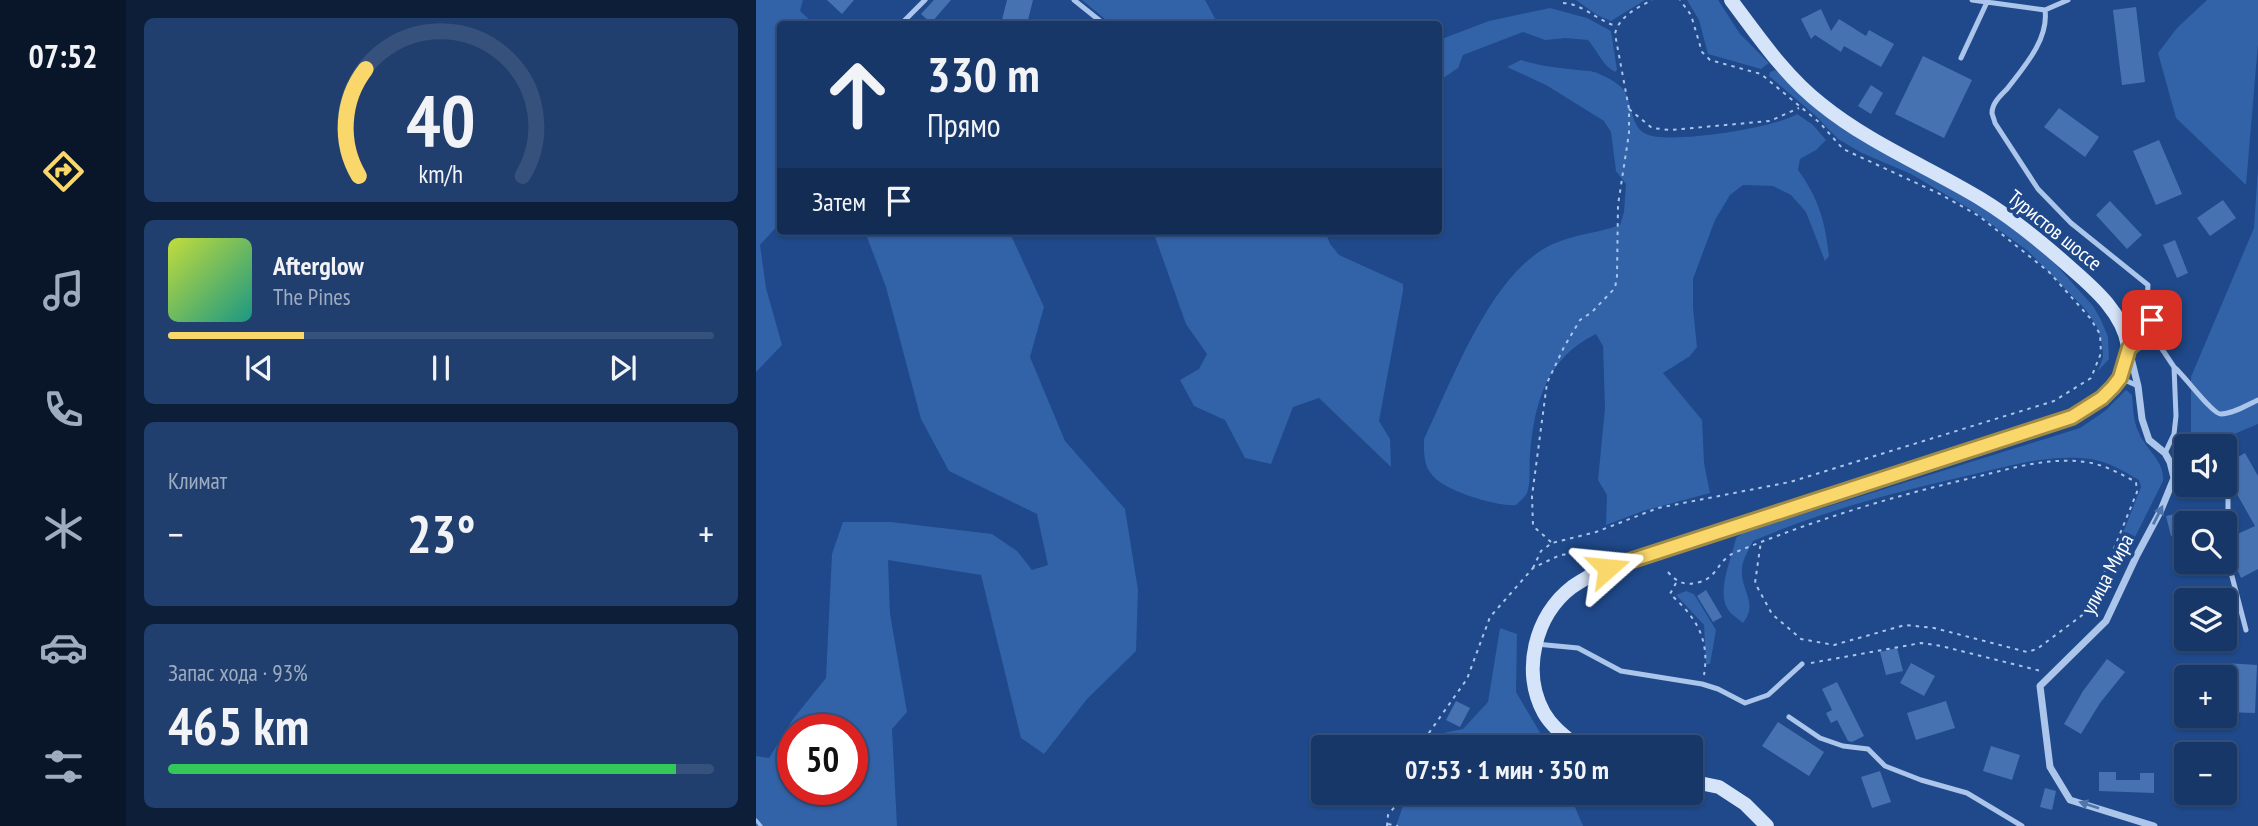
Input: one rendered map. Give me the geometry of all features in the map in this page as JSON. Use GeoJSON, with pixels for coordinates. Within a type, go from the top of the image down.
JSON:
{"type":"FeatureCollection","features":[{"type":"Feature","properties":{"kind":"main road","name":"Туристов шоссе"},"geometry":{"type":"LineString","coordinates":[[1731,0],[1770,52],[1820,103],[1851,125],[1983,200],[2035,236],[2108,303],[2129,348]]}},
{"type":"Feature","properties":{"kind":"main road"},"geometry":{"type":"LineString","coordinates":[[1562,735],[1544,713],[1534,684],[1533,659],[1539,632],[1552,609],[1571,588],[1595,573],[2072,417],[2102,398],[2113,387],[2120,378],[2129,348]]}},
{"type":"Feature","properties":{"kind":"main road"},"geometry":{"type":"LineString","coordinates":[[1703,783],[1719,787],[1745,804],[1767,826]]}},
{"type":"Feature","properties":{"kind":"street","name":"улица Мира"},"geometry":{"type":"LineString","coordinates":[[2129,348],[2142,419],[2149,440],[2165,453],[2174,478],[2106,621],[2040,686],[2050,767],[2070,800],[2151,826]]}},
{"type":"Feature","properties":{"kind":"lane"},"geometry":{"type":"LineString","coordinates":[[904,21],[925,0]]}},
{"type":"Feature","properties":{"kind":"lane"},"geometry":{"type":"LineString","coordinates":[[1074,0],[1100,21]]}},
{"type":"Feature","properties":{"kind":"lane"},"geometry":{"type":"LineString","coordinates":[[1972,0],[2045,10],[2068,0]]}},
{"type":"Feature","properties":{"kind":"lane"},"geometry":{"type":"LineString","coordinates":[[1961,58],[1988,1]]}},
{"type":"Feature","properties":{"kind":"lane"},"geometry":{"type":"LineString","coordinates":[[2045,10],[2047,22],[2040,38],[2026,65],[1994,104],[1992,113],[1995,123],[2038,190],[2071,223],[2148,285],[2147,303],[2161,302],[2143,337],[2129,348]]}},
{"type":"Feature","properties":{"kind":"lane"},"geometry":{"type":"LineString","coordinates":[[2143,337],[2158,343],[2213,413],[2228,412],[2258,400]]}},
{"type":"Feature","properties":{"kind":"lane"},"geometry":{"type":"LineString","coordinates":[[2165,453],[2174,434],[2175,367]]}},
{"type":"Feature","properties":{"kind":"lane"},"geometry":{"type":"LineString","coordinates":[[2113,387],[2127,381],[2138,386]]}},
{"type":"Feature","properties":{"kind":"lane"},"geometry":{"type":"LineString","coordinates":[[2170,462],[2174,464]]}},
{"type":"Feature","properties":{"kind":"lane"},"geometry":{"type":"LineString","coordinates":[[2226,497],[2228,561],[2246,630]]}},
{"type":"Feature","properties":{"kind":"lane"},"geometry":{"type":"LineString","coordinates":[[1536,643],[1578,648],[1621,671],[1718,688],[1745,703],[1768,695],[1802,664]]}},
{"type":"Feature","properties":{"kind":"lane"},"geometry":{"type":"LineString","coordinates":[[1789,717],[1820,738],[1843,746],[1868,749],[1885,766],[1967,793],[2022,826]]}},
{"type":"Feature","properties":{"kind":"path"},"geometry":{"type":"LineString","coordinates":[[1552,543],[1533,526],[1532,496],[1547,383],[1580,320],[1592,312],[1615,288],[1618,205],[1627,152],[1629,109],[1615,34],[1617,26],[1633,10],[1652,0]]}},
{"type":"Feature","properties":{"kind":"path"},"geometry":{"type":"LineString","coordinates":[[1427,735],[1467,679],[1490,617],[1533,568],[1541,551],[1552,543],[1596,532],[1658,508],[1779,485],[2054,401],[2091,378],[2101,353],[2100,334],[2090,318],[2049,272],[1979,216],[1940,194],[1843,149],[1820,123],[1761,74],[1710,60],[1702,52],[1691,15],[1680,0]]}},
{"type":"Feature","properties":{"kind":"path"},"geometry":{"type":"LineString","coordinates":[[1563,3],[1576,4],[1602,22],[1617,26]]}},
{"type":"Feature","properties":{"kind":"path"},"geometry":{"type":"LineString","coordinates":[[1629,109],[1652,128],[1670,130],[1760,123],[1790,114],[1800,107]]}},
{"type":"Feature","properties":{"kind":"path"},"geometry":{"type":"LineString","coordinates":[[1668,572],[1676,582],[1687,584],[1709,578],[1729,554],[1761,541],[1805,524],[1886,499],[2029,463],[2088,462],[2112,468],[2136,482],[2137,492],[2085,614],[2037,649],[2027,652],[1934,628],[1905,625],[1834,645],[1801,639],[1772,614],[1755,583],[1761,541]]}},
{"type":"Feature","properties":{"kind":"path"},"geometry":{"type":"LineString","coordinates":[[1533,568],[1560,555],[1592,552],[1602,556]]}},
{"type":"Feature","properties":{"kind":"path"},"geometry":{"type":"LineString","coordinates":[[1676,582],[1670,594],[1689,611],[1699,626],[1705,669]]}},
{"type":"Feature","properties":{"kind":"path"},"geometry":{"type":"LineString","coordinates":[[1802,664],[1921,643],[2053,674]]}},
{"type":"Feature","properties":{"kind":"path"},"geometry":{"type":"LineString","coordinates":[[1396,805],[1388,815],[1387,825],[1398,826]]}},
{"type":"Feature","properties":{"kind":"shaded area"},"geometry":{"type":"Polygon","coordinates":[[[756,0],[803,0],[800,11],[811,21],[777,21],[777,226],[760,245],[766,288],[782,345],[756,372],[756,0]]]}},
{"type":"Feature","properties":{"kind":"shaded area"},"geometry":{"type":"Polygon","coordinates":[[[1082,0],[1205,0],[1216,21],[1107,21],[1082,0]]]}},
{"type":"Feature","properties":{"kind":"shaded area"},"geometry":{"type":"Polygon","coordinates":[[[1576,0],[1645,0],[1611,21],[1576,0]]]}},
{"type":"Feature","properties":{"kind":"shaded area"},"geometry":{"type":"Polygon","coordinates":[[[1687,0],[1718,0],[1740,34],[1769,63],[1761,69],[1708,54],[1699,20],[1687,0]]]}},
{"type":"Feature","properties":{"kind":"shaded area"},"geometry":{"type":"Polygon","coordinates":[[[2207,0],[2258,0],[2258,44],[2246,185],[2176,118],[2158,53],[2177,28],[2207,0]]]}},
{"type":"Feature","properties":{"kind":"shaded area"},"geometry":{"type":"Polygon","coordinates":[[[1550,8],[1587,18],[1611,31],[1617,70],[1615,72],[1607,66],[1588,40],[1545,40],[1523,32],[1463,55],[1458,68],[1442,79],[1442,39],[1489,21],[1550,8]]]}},
{"type":"Feature","properties":{"kind":"shaded area"},"geometry":{"type":"Polygon","coordinates":[[[1521,60],[1592,71],[1611,80],[1625,92],[1637,126],[1646,134],[1676,137],[1722,133],[1768,125],[1797,114],[1813,125],[1826,140],[1816,150],[1800,159],[1798,170],[1816,201],[1823,221],[1829,256],[1825,261],[1806,212],[1791,195],[1773,186],[1743,185],[1730,195],[1715,220],[1693,279],[1697,347],[1690,356],[1663,373],[1702,420],[1704,463],[1710,493],[1643,511],[1606,525],[1607,495],[1598,480],[1605,408],[1603,346],[1596,334],[1565,356],[1546,384],[1535,418],[1528,489],[1516,505],[1485,501],[1448,487],[1433,476],[1425,458],[1424,439],[1461,358],[1493,302],[1511,278],[1531,258],[1553,244],[1620,225],[1624,212],[1626,184],[1616,171],[1611,132],[1604,121],[1546,85],[1507,67],[1521,60]]]}},
{"type":"Feature","properties":{"kind":"shaded area"},"geometry":{"type":"Polygon","coordinates":[[[1775,70],[1812,102],[2009,222],[2050,258],[2093,306],[2108,337],[2109,359],[2098,371],[2103,357],[2097,327],[2086,310],[2028,251],[1972,210],[1911,174],[1862,153],[1838,139],[1816,116],[1769,76],[1770,72],[1775,70]]]}},
{"type":"Feature","properties":{"kind":"shaded area"},"geometry":{"type":"Polygon","coordinates":[[[2258,168],[2258,424],[2234,434],[2191,434],[2191,377],[2254,228],[2258,168]]]}},
{"type":"Feature","properties":{"kind":"shaded area"},"geometry":{"type":"Polygon","coordinates":[[[865,235],[1011,235],[1044,307],[1030,357],[1065,441],[1125,509],[1138,590],[1136,651],[1087,699],[1044,754],[1021,738],[981,575],[888,560],[890,614],[907,712],[892,729],[897,826],[756,826],[756,756],[769,758],[777,745],[777,805],[868,805],[868,714],[797,714],[826,678],[832,554],[843,522],[891,522],[992,534],[1017,551],[1032,570],[1048,565],[1037,514],[949,471],[921,419],[886,287],[865,235]]]}},
{"type":"Feature","properties":{"kind":"shaded area"},"geometry":{"type":"Polygon","coordinates":[[[1154,235],[1327,235],[1339,255],[1403,284],[1379,421],[1390,439],[1391,467],[1319,398],[1293,407],[1271,464],[1245,458],[1225,420],[1194,406],[1180,380],[1199,369],[1207,354],[1186,324],[1154,235]]]}},
{"type":"Feature","properties":{"kind":"shaded area"},"geometry":{"type":"Polygon","coordinates":[[[2126,390],[2132,395],[2137,428],[2161,467],[2163,481],[2095,612],[2088,615],[2099,594],[2141,487],[2139,480],[2110,465],[2098,460],[2076,458],[2021,463],[1893,494],[1836,510],[1753,541],[1742,568],[1749,602],[1743,623],[1727,609],[1724,598],[1725,581],[1736,538],[1743,533],[2080,428],[2105,411],[2126,390]]]}},
{"type":"Feature","properties":{"kind":"shaded area"},"geometry":{"type":"Polygon","coordinates":[[[1686,591],[1694,594],[1716,630],[1710,664],[1706,664],[1704,625],[1676,595],[1686,591]]]}},
{"type":"Feature","properties":{"kind":"shaded area"},"geometry":{"type":"Polygon","coordinates":[[[1500,628],[1517,634],[1516,692],[1541,735],[1433,735],[1463,729],[1488,702],[1500,628]]]}},
{"type":"Feature","properties":{"kind":"shaded area"},"geometry":{"type":"Polygon","coordinates":[[[1574,805],[1583,826],[1396,826],[1403,806],[1574,805]]]}},
{"type":"Feature","properties":{"kind":"building"},"geometry":{"type":"Polygon","coordinates":[[[827,0],[854,0],[842,14],[827,0]]]}},
{"type":"Feature","properties":{"kind":"building"},"geometry":{"type":"Polygon","coordinates":[[[934,0],[951,0],[933,21],[921,14],[934,0]]]}},
{"type":"Feature","properties":{"kind":"building"},"geometry":{"type":"Polygon","coordinates":[[[1007,0],[1033,0],[1028,21],[1002,21],[1007,0]]]}},
{"type":"Feature","properties":{"kind":"building"},"geometry":{"type":"Polygon","coordinates":[[[2136,7],[2145,82],[2122,85],[2113,10],[2136,7]]]}},
{"type":"Feature","properties":{"kind":"building"},"geometry":{"type":"Polygon","coordinates":[[[1821,9],[1831,31],[1839,19],[1866,36],[1869,30],[1894,44],[1881,67],[1844,46],[1841,52],[1815,35],[1811,39],[1801,19],[1821,9]]]}},
{"type":"Feature","properties":{"kind":"building"},"geometry":{"type":"Polygon","coordinates":[[[1923,56],[1972,80],[1944,138],[1895,114],[1923,56]]]}},
{"type":"Feature","properties":{"kind":"building"},"geometry":{"type":"Polygon","coordinates":[[[1871,85],[1883,93],[1871,114],[1858,106],[1871,85]]]}},
{"type":"Feature","properties":{"kind":"building"},"geometry":{"type":"Polygon","coordinates":[[[2059,108],[2099,137],[2085,157],[2044,127],[2059,108]]]}},
{"type":"Feature","properties":{"kind":"building"},"geometry":{"type":"Polygon","coordinates":[[[2159,140],[2182,194],[2156,205],[2133,151],[2159,140]]]}},
{"type":"Feature","properties":{"kind":"building"},"geometry":{"type":"Polygon","coordinates":[[[2223,200],[2236,218],[2210,236],[2197,218],[2223,200]]]}},
{"type":"Feature","properties":{"kind":"building"},"geometry":{"type":"Polygon","coordinates":[[[2110,201],[2142,235],[2127,249],[2096,215],[2110,201]]]}},
{"type":"Feature","properties":{"kind":"building"},"geometry":{"type":"Polygon","coordinates":[[[2175,240],[2188,273],[2177,278],[2163,245],[2175,240]]]}},
{"type":"Feature","properties":{"kind":"building"},"geometry":{"type":"Polygon","coordinates":[[[2245,453],[2258,476],[2258,569],[2241,578],[2237,569],[2237,534],[2255,526],[2237,494],[2237,458],[2245,453]]]}},
{"type":"Feature","properties":{"kind":"building"},"geometry":{"type":"Polygon","coordinates":[[[2174,514],[2174,535],[2171,536],[2166,516],[2174,514]]]}},
{"type":"Feature","properties":{"kind":"building"},"geometry":{"type":"Polygon","coordinates":[[[1706,590],[1722,617],[1713,622],[1697,596],[1706,590]]]}},
{"type":"Feature","properties":{"kind":"building"},"geometry":{"type":"Polygon","coordinates":[[[1897,648],[1903,671],[1886,675],[1880,652],[1897,648]]]}},
{"type":"Feature","properties":{"kind":"building"},"geometry":{"type":"Polygon","coordinates":[[[2107,659],[2125,672],[2100,703],[2081,734],[2064,724],[2083,691],[2107,659]]]}},
{"type":"Feature","properties":{"kind":"building"},"geometry":{"type":"Polygon","coordinates":[[[1911,663],[1935,676],[1924,696],[1900,683],[1911,663]]]}},
{"type":"Feature","properties":{"kind":"building"},"geometry":{"type":"Polygon","coordinates":[[[2225,663],[2257,665],[2255,713],[2237,712],[2237,665],[2225,663]]]}},
{"type":"Feature","properties":{"kind":"building"},"geometry":{"type":"Polygon","coordinates":[[[1837,682],[1864,736],[1852,742],[1848,741],[1837,720],[1831,723],[1826,713],[1832,710],[1822,689],[1837,682]]]}},
{"type":"Feature","properties":{"kind":"building"},"geometry":{"type":"Polygon","coordinates":[[[1456,701],[1470,708],[1460,727],[1446,720],[1456,701]]]}},
{"type":"Feature","properties":{"kind":"building"},"geometry":{"type":"Polygon","coordinates":[[[1946,701],[1955,728],[1916,740],[1907,713],[1946,701]]]}},
{"type":"Feature","properties":{"kind":"building"},"geometry":{"type":"Polygon","coordinates":[[[1778,722],[1824,752],[1809,776],[1762,746],[1778,722]]]}},
{"type":"Feature","properties":{"kind":"building"},"geometry":{"type":"Polygon","coordinates":[[[1991,746],[2020,755],[2012,780],[1983,771],[1991,746]]]}},
{"type":"Feature","properties":{"kind":"building"},"geometry":{"type":"Polygon","coordinates":[[[1880,771],[1891,802],[1872,808],[1861,777],[1880,771]]]}},
{"type":"Feature","properties":{"kind":"building"},"geometry":{"type":"Polygon","coordinates":[[[2099,772],[2116,772],[2116,780],[2140,780],[2140,773],[2154,773],[2154,793],[2099,791],[2099,772]]]}},
{"type":"Feature","properties":{"kind":"building"},"geometry":{"type":"Polygon","coordinates":[[[2045,788],[2056,791],[2052,810],[2040,807],[2045,788]]]}},
{"type":"Feature","properties":{"kind":"waterway"},"geometry":{"type":"LineString","coordinates":[[756,820],[761,826]]}},
{"type":"Feature","properties":{"kind":"route"},"geometry":{"type":"LineString","coordinates":[[1608,568],[2072,417],[2102,398],[2113,387],[2120,378],[2129,348],[2143,337],[2152,320]]}}]}
